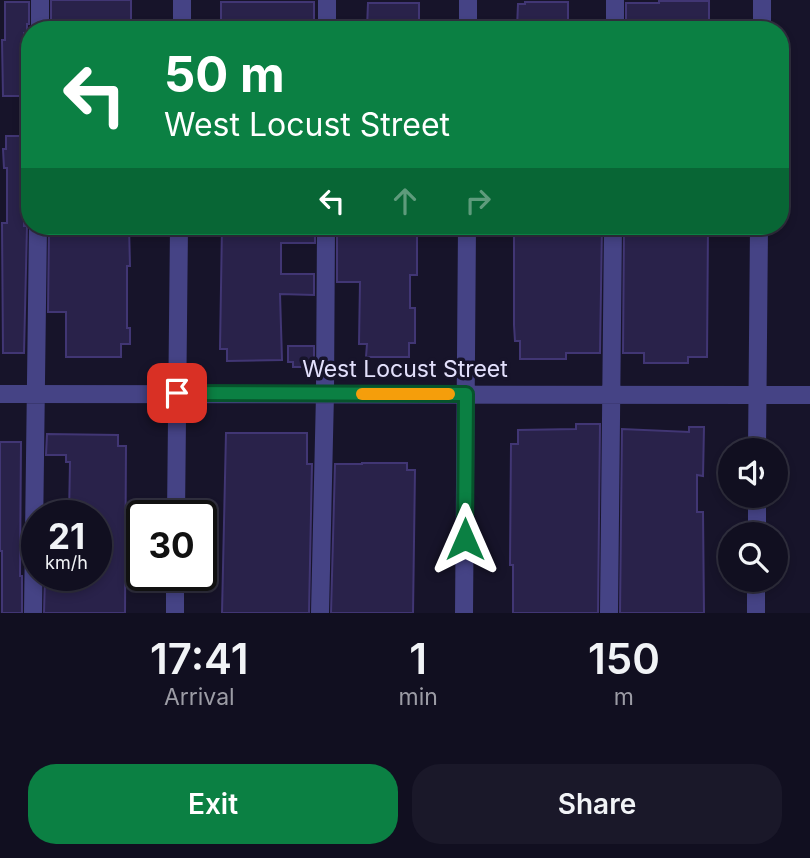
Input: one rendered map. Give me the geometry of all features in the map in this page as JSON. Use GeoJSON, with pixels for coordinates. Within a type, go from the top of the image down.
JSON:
{"type":"FeatureCollection","features":[{"type":"Feature","properties":{"kind":"street"},"geometry":{"type":"LineString","coordinates":[[40,0],[40,21]]}},
{"type":"Feature","properties":{"kind":"street"},"geometry":{"type":"LineString","coordinates":[[182,21],[183,0]]}},
{"type":"Feature","properties":{"kind":"street"},"geometry":{"type":"LineString","coordinates":[[327,0],[327,21]]}},
{"type":"Feature","properties":{"kind":"street"},"geometry":{"type":"LineString","coordinates":[[468,0],[468,21]]}},
{"type":"Feature","properties":{"kind":"street"},"geometry":{"type":"LineString","coordinates":[[615,0],[615,21]]}},
{"type":"Feature","properties":{"kind":"street"},"geometry":{"type":"LineString","coordinates":[[762,0],[762,21]]}},
{"type":"Feature","properties":{"kind":"street"},"geometry":{"type":"LineString","coordinates":[[33,613],[38,235]]}},
{"type":"Feature","properties":{"kind":"street"},"geometry":{"type":"LineString","coordinates":[[176,500],[180,235]]}},
{"type":"Feature","properties":{"kind":"street"},"geometry":{"type":"LineString","coordinates":[[320,613],[326,235]]}},
{"type":"Feature","properties":{"kind":"street"},"geometry":{"type":"LineString","coordinates":[[464,613],[467,235]]}},
{"type":"Feature","properties":{"kind":"street"},"geometry":{"type":"LineString","coordinates":[[609,613],[613,235]]}},
{"type":"Feature","properties":{"kind":"street"},"geometry":{"type":"LineString","coordinates":[[757,438],[759,235]]}},
{"type":"Feature","properties":{"kind":"street","name":"West Locust Street"},"geometry":{"type":"LineString","coordinates":[[0,394],[810,395]]}},
{"type":"Feature","properties":{"kind":"street"},"geometry":{"type":"LineString","coordinates":[[175,613],[176,591]]}},
{"type":"Feature","properties":{"kind":"street"},"geometry":{"type":"LineString","coordinates":[[756,592],[756,613]]}},
{"type":"Feature","properties":{"kind":"building"},"geometry":{"type":"Polygon","coordinates":[[[51,0],[131,0],[131,21],[51,21],[51,0]]]}},
{"type":"Feature","properties":{"kind":"building"},"geometry":{"type":"Polygon","coordinates":[[[709,1],[709,21],[626,21],[626,3],[709,1]]]}},
{"type":"Feature","properties":{"kind":"building"},"geometry":{"type":"Polygon","coordinates":[[[5,2],[29,2],[29,21],[21,21],[21,96],[3,96],[2,40],[5,40],[5,2]]]}},
{"type":"Feature","properties":{"kind":"building"},"geometry":{"type":"Polygon","coordinates":[[[221,2],[314,2],[314,20],[221,21],[221,2]]]}},
{"type":"Feature","properties":{"kind":"building"},"geometry":{"type":"Polygon","coordinates":[[[568,2],[568,21],[517,21],[518,4],[568,2]]]}},
{"type":"Feature","properties":{"kind":"building"},"geometry":{"type":"Polygon","coordinates":[[[368,3],[419,3],[419,21],[367,21],[368,3]]]}},
{"type":"Feature","properties":{"kind":"building"},"geometry":{"type":"Polygon","coordinates":[[[6,136],[21,136],[21,235],[27,235],[24,353],[3,353],[2,223],[7,223],[7,168],[4,168],[3,149],[6,149],[6,136]]]}},
{"type":"Feature","properties":{"kind":"building"},"geometry":{"type":"Polygon","coordinates":[[[49,235],[129,235],[127,328],[130,328],[130,344],[121,344],[121,357],[66,357],[66,312],[48,312],[49,235]]]}},
{"type":"Feature","properties":{"kind":"building"},"geometry":{"type":"Polygon","coordinates":[[[222,235],[315,235],[315,243],[281,243],[281,274],[314,274],[314,295],[280,294],[282,360],[227,361],[227,349],[220,349],[222,235]]]}},
{"type":"Feature","properties":{"kind":"building"},"geometry":{"type":"Polygon","coordinates":[[[337,235],[417,235],[417,275],[410,275],[410,308],[415,308],[415,343],[409,343],[409,357],[366,357],[367,344],[359,344],[360,282],[337,282],[337,235]]]}},
{"type":"Feature","properties":{"kind":"building"},"geometry":{"type":"Polygon","coordinates":[[[514,235],[602,235],[600,353],[566,353],[566,359],[520,359],[520,341],[515,341],[514,235]]]}},
{"type":"Feature","properties":{"kind":"building"},"geometry":{"type":"Polygon","coordinates":[[[624,235],[708,235],[707,357],[688,357],[688,363],[644,363],[644,353],[623,353],[624,235]]]}},
{"type":"Feature","properties":{"kind":"building"},"geometry":{"type":"Polygon","coordinates":[[[288,346],[314,346],[314,367],[293,367],[293,362],[288,362],[288,346]]]}},
{"type":"Feature","properties":{"kind":"building"},"geometry":{"type":"Polygon","coordinates":[[[576,424],[600,424],[598,613],[513,613],[513,565],[510,565],[511,444],[518,444],[518,430],[576,429],[576,424]]]}},
{"type":"Feature","properties":{"kind":"building"},"geometry":{"type":"Polygon","coordinates":[[[689,427],[704,427],[703,476],[697,475],[697,512],[703,512],[704,613],[620,613],[622,429],[689,432],[689,427]]]}},
{"type":"Feature","properties":{"kind":"building"},"geometry":{"type":"Polygon","coordinates":[[[226,433],[307,433],[307,464],[312,464],[309,613],[222,613],[226,433]]]}},
{"type":"Feature","properties":{"kind":"building"},"geometry":{"type":"Polygon","coordinates":[[[47,434],[118,435],[118,446],[126,446],[125,613],[44,613],[45,591],[112,591],[112,500],[69,500],[70,462],[66,462],[66,455],[46,455],[47,434]]]}},
{"type":"Feature","properties":{"kind":"building"},"geometry":{"type":"Polygon","coordinates":[[[0,442],[21,442],[22,613],[2,613],[0,442]]]}},
{"type":"Feature","properties":{"kind":"building"},"geometry":{"type":"Polygon","coordinates":[[[407,463],[407,470],[415,470],[413,613],[331,613],[335,464],[407,463]]]}},
{"type":"Feature","properties":{"kind":"slow traffic"},"geometry":{"type":"LineString","coordinates":[[362,394],[449,394]]}},
{"type":"Feature","properties":{"kind":"route"},"geometry":{"type":"LineString","coordinates":[[177,393],[466,394],[465,539]]}}]}
